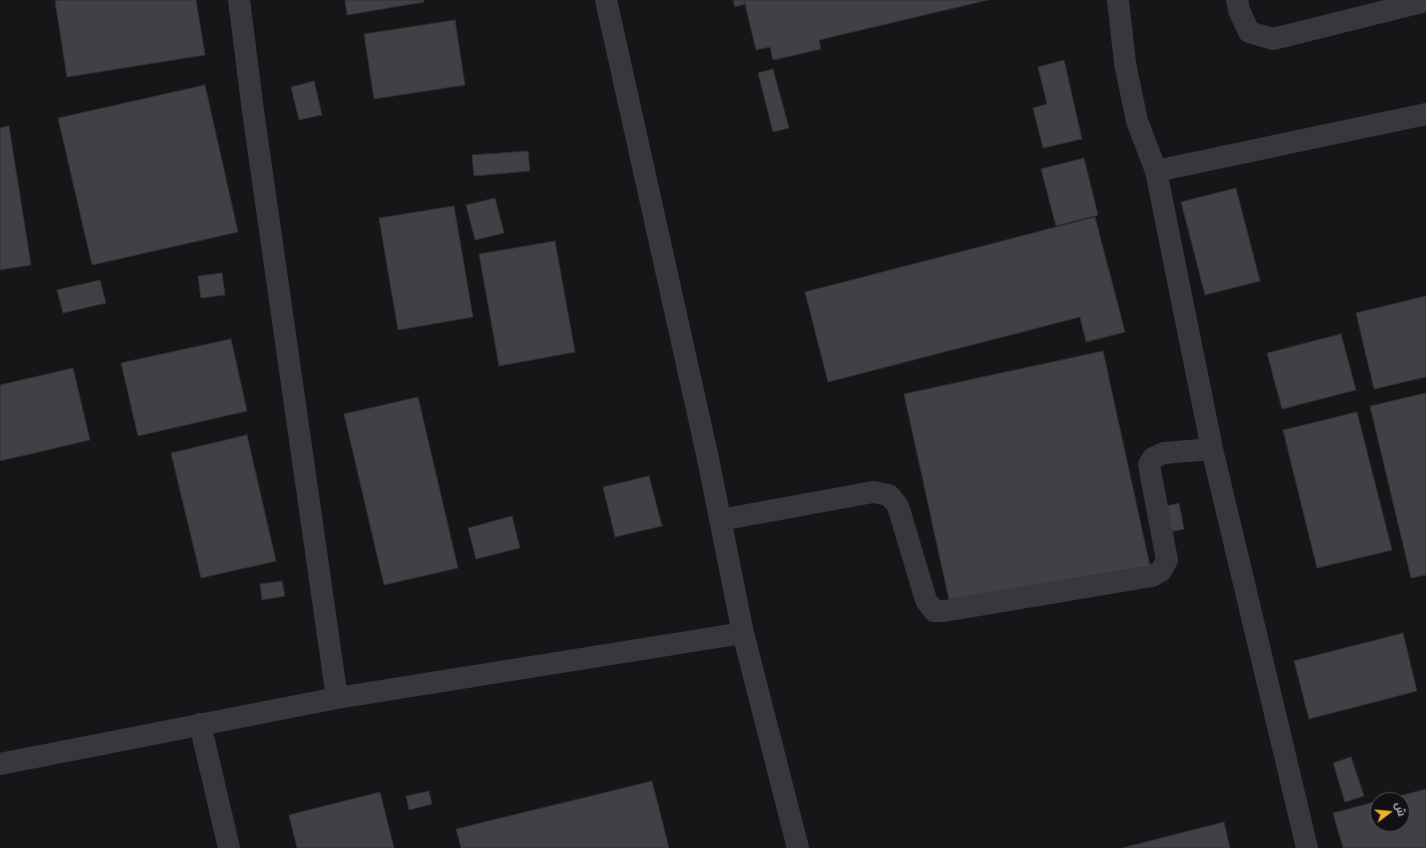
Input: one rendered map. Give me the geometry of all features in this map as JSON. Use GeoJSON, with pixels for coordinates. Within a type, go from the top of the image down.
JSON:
{"type":"FeatureCollection","features":[{"type":"Feature","properties":{"kind":"street"},"geometry":{"type":"LineString","coordinates":[[239,0],[337,698]]}},
{"type":"Feature","properties":{"kind":"street"},"geometry":{"type":"LineString","coordinates":[[606,0],[708,454],[743,633],[798,848]]}},
{"type":"Feature","properties":{"kind":"street"},"geometry":{"type":"LineString","coordinates":[[1118,0],[1125,63],[1137,121],[1156,171],[1212,449],[1307,848]]}},
{"type":"Feature","properties":{"kind":"street"},"geometry":{"type":"LineString","coordinates":[[1237,0],[1239,10],[1249,32],[1273,38],[1426,1]]}},
{"type":"Feature","properties":{"kind":"street"},"geometry":{"type":"LineString","coordinates":[[1156,171],[1426,114]]}},
{"type":"Feature","properties":{"kind":"street"},"geometry":{"type":"LineString","coordinates":[[720,520],[873,492],[889,495],[898,506],[926,600],[934,611],[944,612],[1152,576],[1161,571],[1167,560],[1150,465],[1153,458],[1164,453],[1212,449]]}},
{"type":"Feature","properties":{"kind":"street"},"geometry":{"type":"LineString","coordinates":[[0,764],[337,698],[743,633]]}},
{"type":"Feature","properties":{"kind":"street"},"geometry":{"type":"LineString","coordinates":[[200,724],[229,848]]}},
{"type":"Feature","properties":{"kind":"building"},"geometry":{"type":"Polygon","coordinates":[[[196,0],[205,55],[67,77],[55,1],[196,0]]]}},
{"type":"Feature","properties":{"kind":"building"},"geometry":{"type":"Polygon","coordinates":[[[345,0],[424,0],[424,2],[347,15],[345,0]]]}},
{"type":"Feature","properties":{"kind":"building"},"geometry":{"type":"Polygon","coordinates":[[[733,0],[744,0],[745,4],[735,7],[733,0]]]}},
{"type":"Feature","properties":{"kind":"building"},"geometry":{"type":"Polygon","coordinates":[[[744,0],[988,0],[819,40],[821,49],[773,60],[770,47],[756,50],[744,0]]]}},
{"type":"Feature","properties":{"kind":"building"},"geometry":{"type":"Polygon","coordinates":[[[455,20],[465,85],[374,99],[364,34],[455,20]]]}},
{"type":"Feature","properties":{"kind":"building"},"geometry":{"type":"Polygon","coordinates":[[[1064,60],[1082,139],[1043,148],[1033,108],[1047,104],[1038,67],[1064,60]]]}},
{"type":"Feature","properties":{"kind":"building"},"geometry":{"type":"Polygon","coordinates":[[[773,69],[789,128],[773,132],[758,73],[773,69]]]}},
{"type":"Feature","properties":{"kind":"building"},"geometry":{"type":"Polygon","coordinates":[[[314,81],[322,115],[299,120],[291,87],[314,81]]]}},
{"type":"Feature","properties":{"kind":"building"},"geometry":{"type":"Polygon","coordinates":[[[205,85],[238,232],[92,265],[58,118],[205,85]]]}},
{"type":"Feature","properties":{"kind":"building"},"geometry":{"type":"Polygon","coordinates":[[[9,126],[31,265],[0,270],[0,128],[9,126]]]}},
{"type":"Feature","properties":{"kind":"building"},"geometry":{"type":"Polygon","coordinates":[[[528,151],[530,171],[474,176],[472,155],[528,151]]]}},
{"type":"Feature","properties":{"kind":"building"},"geometry":{"type":"Polygon","coordinates":[[[1084,158],[1098,215],[1056,226],[1041,169],[1084,158]]]}},
{"type":"Feature","properties":{"kind":"building"},"geometry":{"type":"Polygon","coordinates":[[[1236,188],[1260,281],[1205,295],[1181,202],[1236,188]]]}},
{"type":"Feature","properties":{"kind":"building"},"geometry":{"type":"Polygon","coordinates":[[[495,198],[504,233],[475,240],[466,205],[495,198]]]}},
{"type":"Feature","properties":{"kind":"building"},"geometry":{"type":"Polygon","coordinates":[[[454,206],[473,317],[398,330],[379,218],[454,206]]]}},
{"type":"Feature","properties":{"kind":"building"},"geometry":{"type":"Polygon","coordinates":[[[1095,217],[1125,332],[1086,342],[1080,317],[828,382],[805,292],[1095,217]]]}},
{"type":"Feature","properties":{"kind":"building"},"geometry":{"type":"Polygon","coordinates":[[[555,241],[575,352],[499,366],[479,254],[555,241]]]}},
{"type":"Feature","properties":{"kind":"building"},"geometry":{"type":"Polygon","coordinates":[[[222,273],[225,295],[201,298],[198,276],[222,273]]]}},
{"type":"Feature","properties":{"kind":"building"},"geometry":{"type":"Polygon","coordinates":[[[100,280],[106,303],[63,313],[57,290],[100,280]]]}},
{"type":"Feature","properties":{"kind":"building"},"geometry":{"type":"Polygon","coordinates":[[[1426,296],[1426,377],[1374,389],[1356,313],[1426,296]]]}},
{"type":"Feature","properties":{"kind":"building"},"geometry":{"type":"Polygon","coordinates":[[[1341,334],[1356,390],[1282,409],[1267,353],[1341,334]]]}},
{"type":"Feature","properties":{"kind":"building"},"geometry":{"type":"Polygon","coordinates":[[[231,339],[247,411],[138,436],[121,363],[231,339]]]}},
{"type":"Feature","properties":{"kind":"building"},"geometry":{"type":"Polygon","coordinates":[[[1103,351],[1150,566],[951,609],[904,394],[1103,351]]]}},
{"type":"Feature","properties":{"kind":"building"},"geometry":{"type":"Polygon","coordinates":[[[73,368],[90,440],[0,461],[0,385],[73,368]]]}},
{"type":"Feature","properties":{"kind":"building"},"geometry":{"type":"Polygon","coordinates":[[[1426,393],[1426,575],[1411,578],[1370,406],[1426,393]]]}},
{"type":"Feature","properties":{"kind":"building"},"geometry":{"type":"Polygon","coordinates":[[[418,397],[458,568],[384,585],[344,414],[418,397]]]}},
{"type":"Feature","properties":{"kind":"building"},"geometry":{"type":"Polygon","coordinates":[[[1357,412],[1392,550],[1317,568],[1283,430],[1357,412]]]}},
{"type":"Feature","properties":{"kind":"building"},"geometry":{"type":"Polygon","coordinates":[[[247,435],[276,561],[201,578],[171,453],[247,435]]]}},
{"type":"Feature","properties":{"kind":"building"},"geometry":{"type":"Polygon","coordinates":[[[649,476],[662,526],[615,537],[603,487],[649,476]]]}},
{"type":"Feature","properties":{"kind":"building"},"geometry":{"type":"Polygon","coordinates":[[[1179,503],[1184,529],[1169,532],[1163,507],[1179,503]]]}},
{"type":"Feature","properties":{"kind":"building"},"geometry":{"type":"Polygon","coordinates":[[[512,516],[520,548],[476,559],[468,528],[512,516]]]}},
{"type":"Feature","properties":{"kind":"building"},"geometry":{"type":"Polygon","coordinates":[[[282,581],[285,596],[262,600],[260,584],[282,581]]]}},
{"type":"Feature","properties":{"kind":"building"},"geometry":{"type":"Polygon","coordinates":[[[1403,633],[1417,691],[1309,719],[1294,661],[1403,633]]]}},
{"type":"Feature","properties":{"kind":"building"},"geometry":{"type":"Polygon","coordinates":[[[1351,757],[1364,796],[1345,802],[1333,763],[1351,757]]]}},
{"type":"Feature","properties":{"kind":"building"},"geometry":{"type":"Polygon","coordinates":[[[652,781],[669,848],[461,848],[456,829],[652,781]]]}},
{"type":"Feature","properties":{"kind":"building"},"geometry":{"type":"Polygon","coordinates":[[[1426,789],[1426,848],[1343,848],[1333,813],[1370,803],[1370,832],[1410,832],[1410,793],[1426,789]]]}},
{"type":"Feature","properties":{"kind":"building"},"geometry":{"type":"Polygon","coordinates":[[[429,791],[432,804],[409,810],[406,796],[429,791]]]}},
{"type":"Feature","properties":{"kind":"building"},"geometry":{"type":"Polygon","coordinates":[[[380,792],[394,848],[297,848],[289,815],[380,792]]]}},
{"type":"Feature","properties":{"kind":"building"},"geometry":{"type":"Polygon","coordinates":[[[1224,822],[1230,848],[1122,848],[1224,822]]]}}]}
